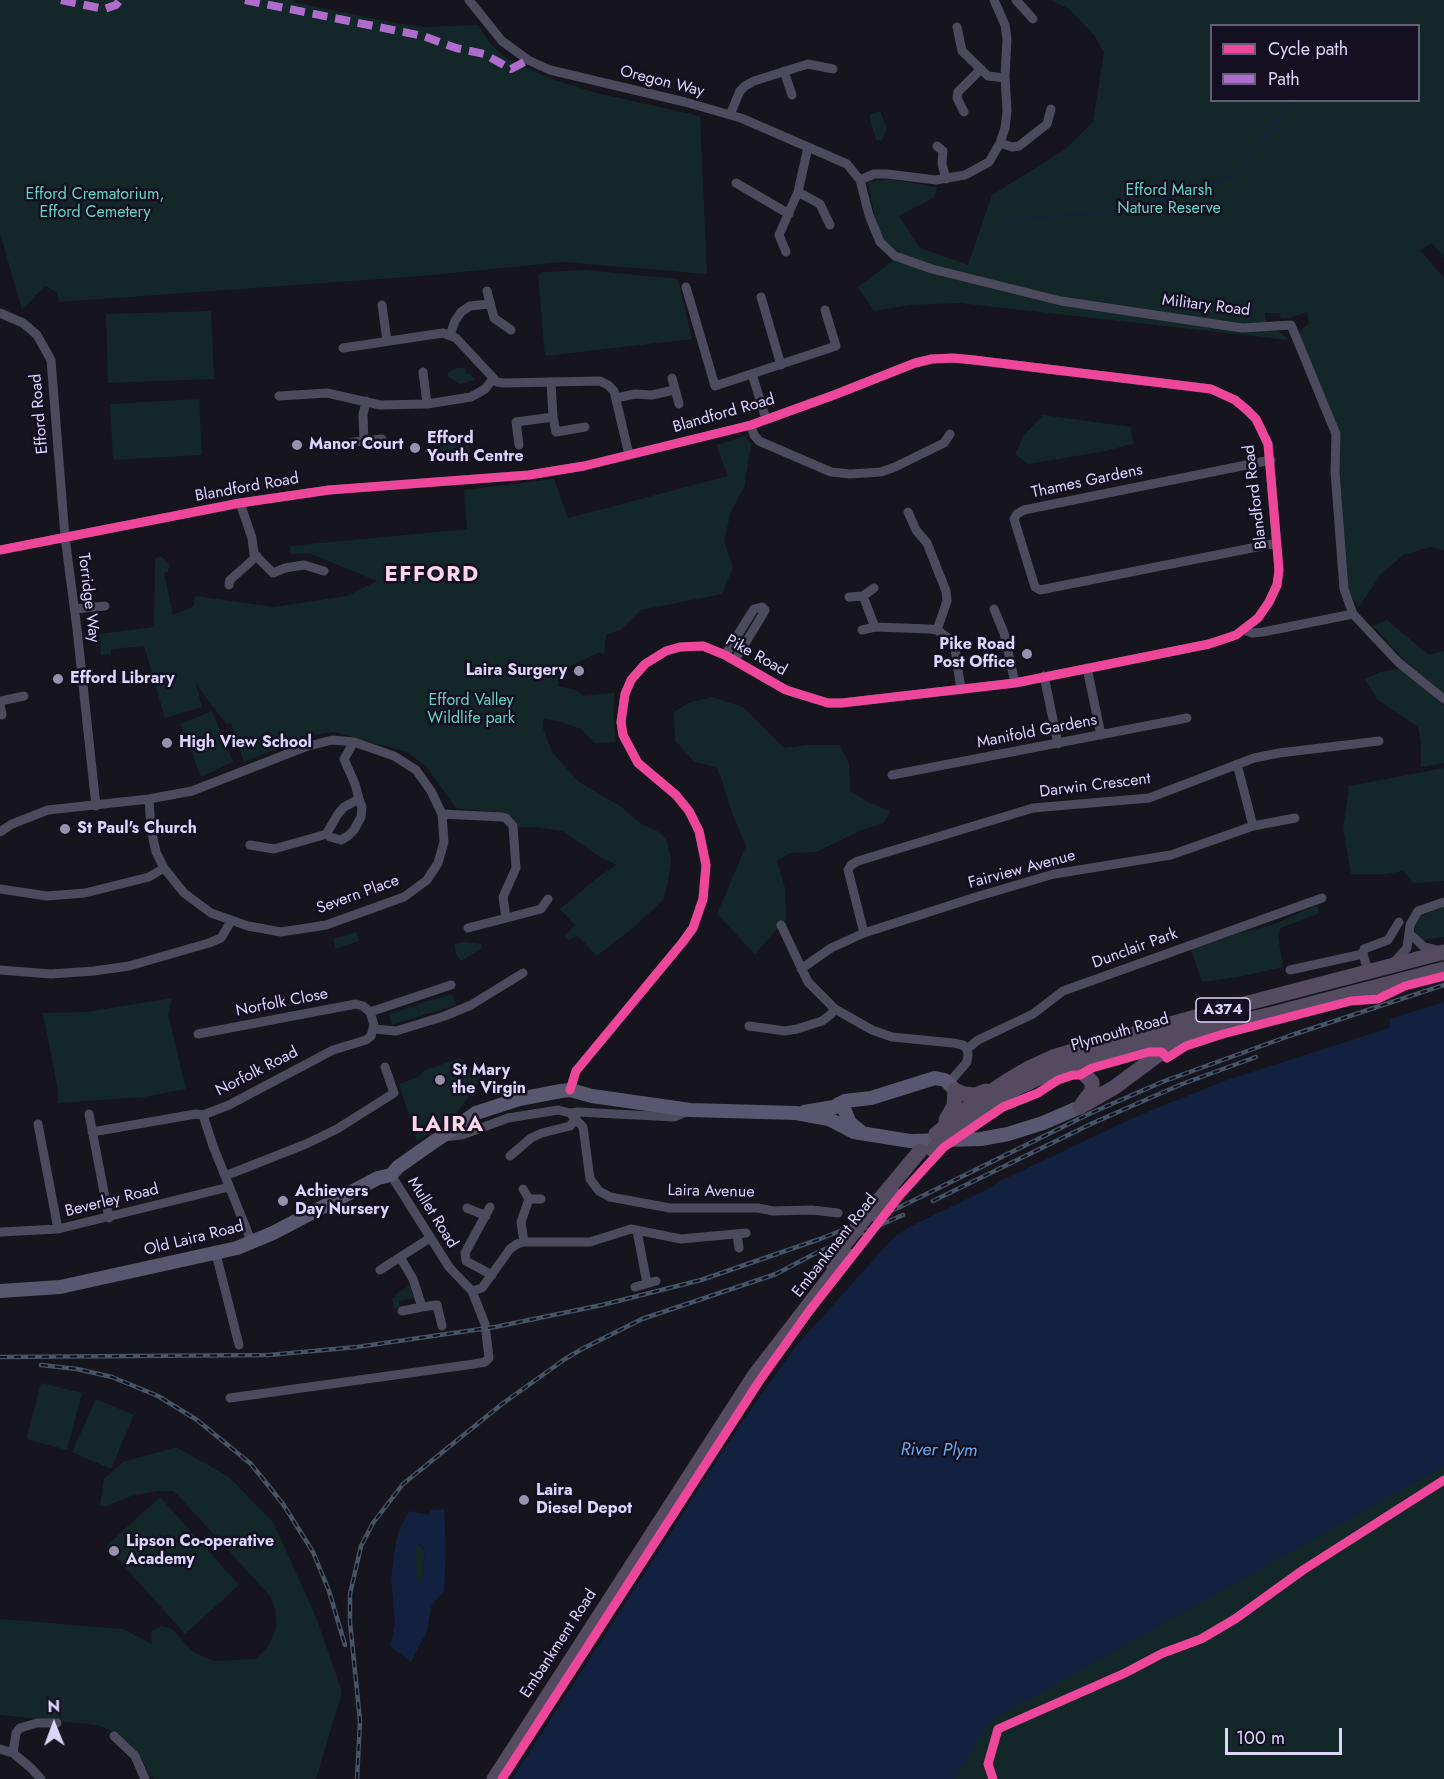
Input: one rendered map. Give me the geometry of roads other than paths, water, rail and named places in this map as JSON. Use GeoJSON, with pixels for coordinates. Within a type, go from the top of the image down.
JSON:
{"type":"FeatureCollection","features":[{"type":"Feature","properties":{"kind":"main road","name":"Plymouth Road"},"geometry":{"type":"LineString","coordinates":[[937,1133],[971,1105],[1007,1081],[1053,1057],[1444,952]]}},
{"type":"Feature","properties":{"kind":"main road","name":"Plymouth Road"},"geometry":{"type":"LineString","coordinates":[[958,1128],[1013,1090],[1114,1051],[1272,1014],[1444,969]]}},
{"type":"Feature","properties":{"kind":"main road"},"geometry":{"type":"LineString","coordinates":[[1080,1107],[1115,1087],[1162,1052],[1183,1040],[1272,1014]]}},
{"type":"Feature","properties":{"kind":"main road"},"geometry":{"type":"LineString","coordinates":[[1075,1065],[1092,1082],[1089,1098],[1080,1107]]}},
{"type":"Feature","properties":{"kind":"main road","name":"Old Laira Road"},"geometry":{"type":"LineString","coordinates":[[837,1114],[845,1101],[871,1098],[931,1079],[942,1078],[952,1086]]}},
{"type":"Feature","properties":{"kind":"main road"},"geometry":{"type":"LineString","coordinates":[[952,1086],[964,1094],[975,1095],[1007,1081]]}},
{"type":"Feature","properties":{"kind":"main road"},"geometry":{"type":"LineString","coordinates":[[937,1133],[954,1106],[952,1086]]}},
{"type":"Feature","properties":{"kind":"main road","name":"Old Laira Road"},"geometry":{"type":"LineString","coordinates":[[0,1291],[60,1287],[216,1254],[252,1243],[378,1178],[391,1175],[398,1167],[466,1119],[486,1109],[519,1099],[570,1090],[592,1096],[690,1110],[837,1114]]}},
{"type":"Feature","properties":{"kind":"main road","name":"Old Laira Road"},"geometry":{"type":"LineString","coordinates":[[837,1114],[846,1129],[864,1134],[910,1141],[981,1139],[1008,1134],[1043,1123],[1080,1107]]}},
{"type":"Feature","properties":{"kind":"main road","name":"Embankment Road"},"geometry":{"type":"LineString","coordinates":[[927,1150],[958,1128]]}},
{"type":"Feature","properties":{"kind":"main road","name":"Embankment Road"},"geometry":{"type":"LineString","coordinates":[[484,1779],[747,1371],[830,1262],[927,1150],[937,1133]]}},
{"type":"Feature","properties":{"kind":"main road","name":"Embankment Road"},"geometry":{"type":"LineString","coordinates":[[494,1779],[754,1376],[847,1255],[887,1197]]}},
{"type":"Feature","properties":{"kind":"street","name":"Oregon Way"},"geometry":{"type":"LineString","coordinates":[[469,0],[502,41],[535,64],[550,70],[730,115],[847,164],[860,180]]}},
{"type":"Feature","properties":{"kind":"street"},"geometry":{"type":"LineString","coordinates":[[860,180],[874,174],[926,180],[946,179],[965,175],[989,162],[1000,143],[1007,111],[1005,78],[1007,39],[1005,25],[994,0]]}},
{"type":"Feature","properties":{"kind":"street"},"geometry":{"type":"LineString","coordinates":[[1016,0],[1033,19]]}},
{"type":"Feature","properties":{"kind":"street"},"geometry":{"type":"LineString","coordinates":[[957,27],[962,51],[989,76],[1005,78]]}},
{"type":"Feature","properties":{"kind":"street"},"geometry":{"type":"LineString","coordinates":[[730,115],[745,86],[808,64],[833,69]]}},
{"type":"Feature","properties":{"kind":"street"},"geometry":{"type":"LineString","coordinates":[[963,112],[957,98],[958,92],[981,69]]}},
{"type":"Feature","properties":{"kind":"street"},"geometry":{"type":"LineString","coordinates":[[784,71],[792,95]]}},
{"type":"Feature","properties":{"kind":"street"},"geometry":{"type":"LineString","coordinates":[[1000,143],[1012,147],[1020,146],[1047,124],[1051,109]]}},
{"type":"Feature","properties":{"kind":"street"},"geometry":{"type":"LineString","coordinates":[[938,146],[943,151],[942,164],[946,179]]}},
{"type":"Feature","properties":{"kind":"street"},"geometry":{"type":"LineString","coordinates":[[786,252],[779,235],[798,192],[808,147]]}},
{"type":"Feature","properties":{"kind":"street","name":"Military Road"},"geometry":{"type":"LineString","coordinates":[[860,180],[869,215],[880,242],[895,256],[932,269],[1061,301],[1114,310],[1242,328],[1291,325],[1336,434],[1335,472],[1344,590],[1353,614],[1398,662],[1444,699]]}},
{"type":"Feature","properties":{"kind":"street"},"geometry":{"type":"LineString","coordinates":[[736,183],[789,214]]}},
{"type":"Feature","properties":{"kind":"street"},"geometry":{"type":"LineString","coordinates":[[798,192],[820,204],[830,225]]}},
{"type":"Feature","properties":{"kind":"street"},"geometry":{"type":"LineString","coordinates":[[686,286],[716,386],[836,346],[825,310]]}},
{"type":"Feature","properties":{"kind":"street"},"geometry":{"type":"LineString","coordinates":[[487,291],[494,318],[511,330]]}},
{"type":"Feature","properties":{"kind":"street"},"geometry":{"type":"LineString","coordinates":[[761,297],[781,365]]}},
{"type":"Feature","properties":{"kind":"street"},"geometry":{"type":"LineString","coordinates":[[450,335],[461,312],[470,306],[489,304]]}},
{"type":"Feature","properties":{"kind":"street"},"geometry":{"type":"LineString","coordinates":[[382,305],[387,341]]}},
{"type":"Feature","properties":{"kind":"street","name":"Efford Road"},"geometry":{"type":"LineString","coordinates":[[0,313],[23,323],[37,335],[51,360],[65,537]]}},
{"type":"Feature","properties":{"kind":"street"},"geometry":{"type":"LineString","coordinates":[[343,348],[443,333],[456,338],[493,379],[503,383],[600,381],[614,391],[629,455]]}},
{"type":"Feature","properties":{"kind":"street","name":"Blandford Road"},"geometry":{"type":"LineString","coordinates":[[0,550],[240,503],[329,490],[529,475],[584,466],[751,425],[915,363],[953,358],[1211,389],[1234,400],[1256,419],[1268,444],[1279,570],[1277,585],[1269,602]]}},
{"type":"Feature","properties":{"kind":"street"},"geometry":{"type":"LineString","coordinates":[[423,372],[427,404]]}},
{"type":"Feature","properties":{"kind":"street"},"geometry":{"type":"LineString","coordinates":[[752,374],[766,419]]}},
{"type":"Feature","properties":{"kind":"street"},"geometry":{"type":"LineString","coordinates":[[672,378],[680,404]]}},
{"type":"Feature","properties":{"kind":"street"},"geometry":{"type":"LineString","coordinates":[[279,396],[327,393],[389,405],[427,404],[471,397],[485,389],[493,379]]}},
{"type":"Feature","properties":{"kind":"street"},"geometry":{"type":"LineString","coordinates":[[551,382],[556,432],[585,428]]}},
{"type":"Feature","properties":{"kind":"street"},"geometry":{"type":"LineString","coordinates":[[616,398],[635,394],[652,395],[674,390]]}},
{"type":"Feature","properties":{"kind":"street"},"geometry":{"type":"LineString","coordinates":[[364,441],[363,416],[366,401]]}},
{"type":"Feature","properties":{"kind":"street"},"geometry":{"type":"LineString","coordinates":[[519,445],[516,422],[553,417]]}},
{"type":"Feature","properties":{"kind":"street"},"geometry":{"type":"LineString","coordinates":[[751,425],[759,441],[831,472],[850,474],[881,471],[895,467],[944,443],[950,434]]}},
{"type":"Feature","properties":{"kind":"street"},"geometry":{"type":"LineString","coordinates":[[353,442],[382,439]]}},
{"type":"Feature","properties":{"kind":"street","name":"Thames Gardens"},"geometry":{"type":"LineString","coordinates":[[1270,460],[1024,510],[1014,519],[1035,587],[1040,590],[1277,543]]}},
{"type":"Feature","properties":{"kind":"street"},"geometry":{"type":"LineString","coordinates":[[240,503],[252,538],[254,554],[273,573],[285,567],[304,565],[324,571]]}},
{"type":"Feature","properties":{"kind":"street"},"geometry":{"type":"LineString","coordinates":[[908,512],[916,530],[927,543],[946,591],[947,601],[937,630]]}},
{"type":"Feature","properties":{"kind":"street","name":"Torridge Way"},"geometry":{"type":"LineString","coordinates":[[65,537],[96,806]]}},
{"type":"Feature","properties":{"kind":"street"},"geometry":{"type":"LineString","coordinates":[[229,585],[230,580],[256,556]]}},
{"type":"Feature","properties":{"kind":"street"},"geometry":{"type":"LineString","coordinates":[[849,597],[863,596],[874,588]]}},
{"type":"Feature","properties":{"kind":"street"},"geometry":{"type":"LineString","coordinates":[[863,596],[875,627]]}},
{"type":"Feature","properties":{"kind":"street","name":"Pike Road"},"geometry":{"type":"LineString","coordinates":[[570,1090],[576,1071],[693,928],[704,899],[706,865],[699,831],[689,812],[676,795],[638,763],[623,735],[621,722],[625,694],[631,680],[654,657],[680,647],[703,646],[735,660],[786,690],[828,703],[870,701],[1015,683],[1209,644],[1244,630],[1258,618],[1269,602]]}},
{"type":"Feature","properties":{"kind":"street"},"geometry":{"type":"LineString","coordinates":[[75,609],[105,606]]}},
{"type":"Feature","properties":{"kind":"street"},"geometry":{"type":"LineString","coordinates":[[725,655],[754,609],[762,607],[765,610],[763,614],[735,660]]}},
{"type":"Feature","properties":{"kind":"street"},"geometry":{"type":"LineString","coordinates":[[994,609],[1004,633],[1015,683]]}},
{"type":"Feature","properties":{"kind":"street","name":"Pike Road"},"geometry":{"type":"LineString","coordinates":[[1244,630],[1252,633],[1263,632],[1353,614]]}},
{"type":"Feature","properties":{"kind":"street"},"geometry":{"type":"LineString","coordinates":[[862,630],[875,627],[937,630],[952,641],[955,648],[961,690]]}},
{"type":"Feature","properties":{"kind":"street"},"geometry":{"type":"LineString","coordinates":[[1087,668],[1101,735]]}},
{"type":"Feature","properties":{"kind":"street"},"geometry":{"type":"LineString","coordinates":[[1044,676],[1058,744]]}},
{"type":"Feature","properties":{"kind":"street"},"geometry":{"type":"LineString","coordinates":[[2,715],[0,702],[24,696]]}},
{"type":"Feature","properties":{"kind":"street","name":"Manifold Gardens"},"geometry":{"type":"LineString","coordinates":[[892,775],[1187,718]]}},
{"type":"Feature","properties":{"kind":"street"},"geometry":{"type":"LineString","coordinates":[[327,834],[335,840],[341,840],[354,830],[361,817],[360,799],[344,759],[332,740]]}},
{"type":"Feature","properties":{"kind":"street","name":"Severn Place"},"geometry":{"type":"LineString","coordinates":[[0,832],[40,812],[149,800],[192,791],[305,747],[332,740],[354,742],[397,758],[416,770],[431,791],[442,814],[444,842],[438,863],[427,880],[404,897],[341,920],[306,929],[281,932],[211,914],[184,893],[164,868],[156,852],[149,800]]}},
{"type":"Feature","properties":{"kind":"street","name":"Darwin Crescent"},"geometry":{"type":"LineString","coordinates":[[864,933],[848,870],[858,861],[1033,808],[1149,798],[1254,758],[1379,741]]}},
{"type":"Feature","properties":{"kind":"street"},"geometry":{"type":"LineString","coordinates":[[344,759],[354,742]]}},
{"type":"Feature","properties":{"kind":"street"},"geometry":{"type":"LineString","coordinates":[[1237,764],[1253,826]]}},
{"type":"Feature","properties":{"kind":"street"},"geometry":{"type":"LineString","coordinates":[[250,846],[274,849],[327,834],[344,807],[360,799]]}},
{"type":"Feature","properties":{"kind":"street"},"geometry":{"type":"LineString","coordinates":[[442,814],[502,817],[512,825],[516,868],[503,897],[506,918]]}},
{"type":"Feature","properties":{"kind":"street","name":"Fairview Avenue"},"geometry":{"type":"LineString","coordinates":[[801,969],[831,948],[864,933],[1054,874],[1171,855],[1253,826],[1295,818]]}},
{"type":"Feature","properties":{"kind":"street"},"geometry":{"type":"LineString","coordinates":[[0,889],[47,896],[85,893],[149,877],[164,868]]}},
{"type":"Feature","properties":{"kind":"street","name":"Dunclair Park"},"geometry":{"type":"LineString","coordinates":[[967,1049],[978,1040],[1033,1014],[1063,991],[1322,898]]}},
{"type":"Feature","properties":{"kind":"street"},"geometry":{"type":"LineString","coordinates":[[468,928],[541,909],[548,899]]}},
{"type":"Feature","properties":{"kind":"street"},"geometry":{"type":"LineString","coordinates":[[1391,965],[1407,948],[1410,924],[1418,911],[1444,902]]}},
{"type":"Feature","properties":{"kind":"street"},"geometry":{"type":"LineString","coordinates":[[0,970],[51,974],[129,966],[209,943],[220,938],[231,921]]}},
{"type":"Feature","properties":{"kind":"street"},"geometry":{"type":"LineString","coordinates":[[1368,971],[1363,954],[1364,949],[1388,940],[1399,922]]}},
{"type":"Feature","properties":{"kind":"street"},"geometry":{"type":"LineString","coordinates":[[781,925],[801,969],[813,988],[835,1009],[872,1030],[892,1037],[963,1045],[967,1049],[967,1062],[952,1086]]}},
{"type":"Feature","properties":{"kind":"street"},"geometry":{"type":"LineString","coordinates":[[1410,934],[1424,947],[1444,952]]}},
{"type":"Feature","properties":{"kind":"street"},"geometry":{"type":"LineString","coordinates":[[1290,970],[1363,954]]}},
{"type":"Feature","properties":{"kind":"street"},"geometry":{"type":"LineString","coordinates":[[451,985],[370,1012],[374,1029],[396,1031],[445,1016],[471,1005],[523,973]]}},
{"type":"Feature","properties":{"kind":"street","name":"Norfolk Close"},"geometry":{"type":"LineString","coordinates":[[198,1034],[356,1004],[370,1012]]}},
{"type":"Feature","properties":{"kind":"street"},"geometry":{"type":"LineString","coordinates":[[749,1026],[785,1031],[797,1029],[822,1021],[835,1009]]}},
{"type":"Feature","properties":{"kind":"street","name":"Norfolk Road"},"geometry":{"type":"LineString","coordinates":[[92,1132],[196,1114],[203,1115],[229,1106],[327,1053],[366,1040],[374,1029]]}},
{"type":"Feature","properties":{"kind":"street"},"geometry":{"type":"LineString","coordinates":[[225,1176],[306,1144],[337,1129],[394,1094],[385,1067]]}},
{"type":"Feature","properties":{"kind":"street","name":"Old Laira Road"},"geometry":{"type":"LineString","coordinates":[[441,1137],[462,1135],[508,1118],[558,1110],[573,1117],[578,1112],[674,1117],[690,1110]]}},
{"type":"Feature","properties":{"kind":"street"},"geometry":{"type":"LineString","coordinates":[[89,1114],[109,1218]]}},
{"type":"Feature","properties":{"kind":"street"},"geometry":{"type":"LineString","coordinates":[[203,1115],[252,1243]]}},
{"type":"Feature","properties":{"kind":"street"},"geometry":{"type":"LineString","coordinates":[[510,1156],[531,1138],[570,1126],[573,1117]]}},
{"type":"Feature","properties":{"kind":"street","name":"Laira Avenue"},"geometry":{"type":"LineString","coordinates":[[573,1117],[583,1128],[590,1179],[599,1191],[610,1197],[670,1208],[758,1208],[773,1211],[812,1210],[838,1213]]}},
{"type":"Feature","properties":{"kind":"street"},"geometry":{"type":"LineString","coordinates":[[38,1124],[58,1229]]}},
{"type":"Feature","properties":{"kind":"street","name":"Mullet Road"},"geometry":{"type":"LineString","coordinates":[[391,1175],[449,1267],[472,1291]]}},
{"type":"Feature","properties":{"kind":"street","name":"Beverley Road"},"geometry":{"type":"LineString","coordinates":[[0,1232],[58,1229],[230,1187]]}},
{"type":"Feature","properties":{"kind":"street"},"geometry":{"type":"LineString","coordinates":[[523,1189],[529,1199]]}},
{"type":"Feature","properties":{"kind":"street"},"geometry":{"type":"LineString","coordinates":[[529,1199],[541,1199]]}},
{"type":"Feature","properties":{"kind":"street"},"geometry":{"type":"LineString","coordinates":[[524,1242],[521,1222],[529,1199]]}},
{"type":"Feature","properties":{"kind":"street"},"geometry":{"type":"LineString","coordinates":[[467,1208],[488,1212],[464,1246],[466,1260],[492,1275]]}},
{"type":"Feature","properties":{"kind":"street"},"geometry":{"type":"LineString","coordinates":[[231,1398],[485,1362],[490,1353],[485,1324],[472,1291],[482,1288],[510,1249],[524,1242],[590,1242],[630,1229],[681,1239],[742,1234],[739,1248]]}},
{"type":"Feature","properties":{"kind":"street"},"geometry":{"type":"LineString","coordinates":[[635,1287],[651,1282],[637,1231]]}},
{"type":"Feature","properties":{"kind":"street"},"geometry":{"type":"LineString","coordinates":[[380,1270],[430,1238]]}},
{"type":"Feature","properties":{"kind":"street"},"geometry":{"type":"LineString","coordinates":[[216,1254],[239,1345]]}},
{"type":"Feature","properties":{"kind":"street"},"geometry":{"type":"LineString","coordinates":[[400,1257],[413,1279],[422,1307]]}},
{"type":"Feature","properties":{"kind":"street"},"geometry":{"type":"LineString","coordinates":[[402,1311],[437,1305],[442,1326]]}},
{"type":"Feature","properties":{"kind":"street"},"geometry":{"type":"LineString","coordinates":[[13,1753],[16,1733],[20,1728],[37,1723],[57,1723]]}},
{"type":"Feature","properties":{"kind":"street"},"geometry":{"type":"LineString","coordinates":[[114,1736],[135,1756],[145,1779]]}},
{"type":"Feature","properties":{"kind":"street"},"geometry":{"type":"LineString","coordinates":[[0,1749],[13,1753],[32,1768],[41,1779]]}},
{"type":"Feature","properties":{"kind":"water","name":"River Plym"},"geometry":{"type":"Polygon","coordinates":[[[1444,1002],[1444,1466],[990,1721],[954,1779],[512,1779],[739,1426],[796,1346],[894,1237],[909,1227],[998,1182],[1135,1117],[1224,1081],[1386,1029],[1390,1027],[1390,1019],[1444,1002]]]}},
{"type":"Feature","properties":{"kind":"water"},"geometry":{"type":"Polygon","coordinates":[[[444,1509],[446,1550],[444,1593],[431,1607],[427,1631],[411,1662],[390,1646],[395,1624],[391,1579],[395,1548],[399,1530],[409,1511],[428,1515],[431,1510],[444,1509]],[[420,1544],[415,1549],[416,1581],[423,1580],[425,1552],[420,1544]]]}},
{"type":"Feature","properties":{"kind":"waterway"},"geometry":{"type":"LineString","coordinates":[[1002,221],[1126,210],[1235,176],[1290,102]]}},
{"type":"Feature","properties":{"kind":"railway"},"geometry":{"type":"LineString","coordinates":[[0,1357],[269,1355],[357,1347],[495,1327],[602,1305],[701,1280],[820,1239],[900,1207],[1091,1113],[1162,1082],[1289,1036],[1444,985]]}},
{"type":"Feature","properties":{"kind":"railway"},"geometry":{"type":"LineString","coordinates":[[933,1201],[1093,1123],[1182,1084],[1256,1057]]}},
{"type":"Feature","properties":{"kind":"railway"},"geometry":{"type":"LineString","coordinates":[[357,1779],[360,1721],[350,1622],[350,1594],[361,1546],[373,1523],[403,1484],[502,1404],[582,1349],[642,1319],[776,1274],[816,1253],[903,1215]]}},
{"type":"Feature","properties":{"kind":"railway"},"geometry":{"type":"LineString","coordinates":[[41,1365],[77,1369],[112,1377],[158,1396],[197,1420],[251,1464],[283,1504],[313,1552],[329,1591],[345,1645]]}},
{"type":"Feature","properties":{"kind":"place","name":"Manor Court"},"geometry":{"type":"Point","coordinates":[297,445]}},
{"type":"Feature","properties":{"kind":"place","name":"Efford Youth Centre"},"geometry":{"type":"Point","coordinates":[415,448]}},
{"type":"Feature","properties":{"kind":"place","name":"Pike Road Post Office"},"geometry":{"type":"Point","coordinates":[1027,654]}},
{"type":"Feature","properties":{"kind":"place","name":"Laira Surgery"},"geometry":{"type":"Point","coordinates":[579,671]}},
{"type":"Feature","properties":{"kind":"place","name":"Efford Library"},"geometry":{"type":"Point","coordinates":[58,679]}},
{"type":"Feature","properties":{"kind":"place","name":"High View School"},"geometry":{"type":"Point","coordinates":[167,743]}},
{"type":"Feature","properties":{"kind":"place","name":"St Paul's Church"},"geometry":{"type":"Point","coordinates":[65,829]}},
{"type":"Feature","properties":{"kind":"place","name":"St Mary the Virgin"},"geometry":{"type":"Point","coordinates":[440,1080]}},
{"type":"Feature","properties":{"kind":"place","name":"Achievers Day Nursery"},"geometry":{"type":"Point","coordinates":[283,1201]}},
{"type":"Feature","properties":{"kind":"place","name":"Laira Diesel Depot"},"geometry":{"type":"Point","coordinates":[524,1500]}},
{"type":"Feature","properties":{"kind":"place","name":"Lipson Co-operative Academy"},"geometry":{"type":"Point","coordinates":[114,1551]}},
{"type":"Feature","properties":{"kind":"district","name":"EFFORD"},"geometry":{"type":"Point","coordinates":[432,576]}},
{"type":"Feature","properties":{"kind":"district","name":"LAIRA"},"geometry":{"type":"Point","coordinates":[448,1126]}},
{"type":"Feature","properties":{"kind":"park label","name":"Efford Marsh Nature Reserve"},"geometry":{"type":"Point","coordinates":[1169,200]}},
{"type":"Feature","properties":{"kind":"park label","name":"Efford Crematorium, Efford Cemetery"},"geometry":{"type":"Point","coordinates":[95,204]}},
{"type":"Feature","properties":{"kind":"park label","name":"Efford Valley Wildlife park"},"geometry":{"type":"Point","coordinates":[471,710]}}]}
